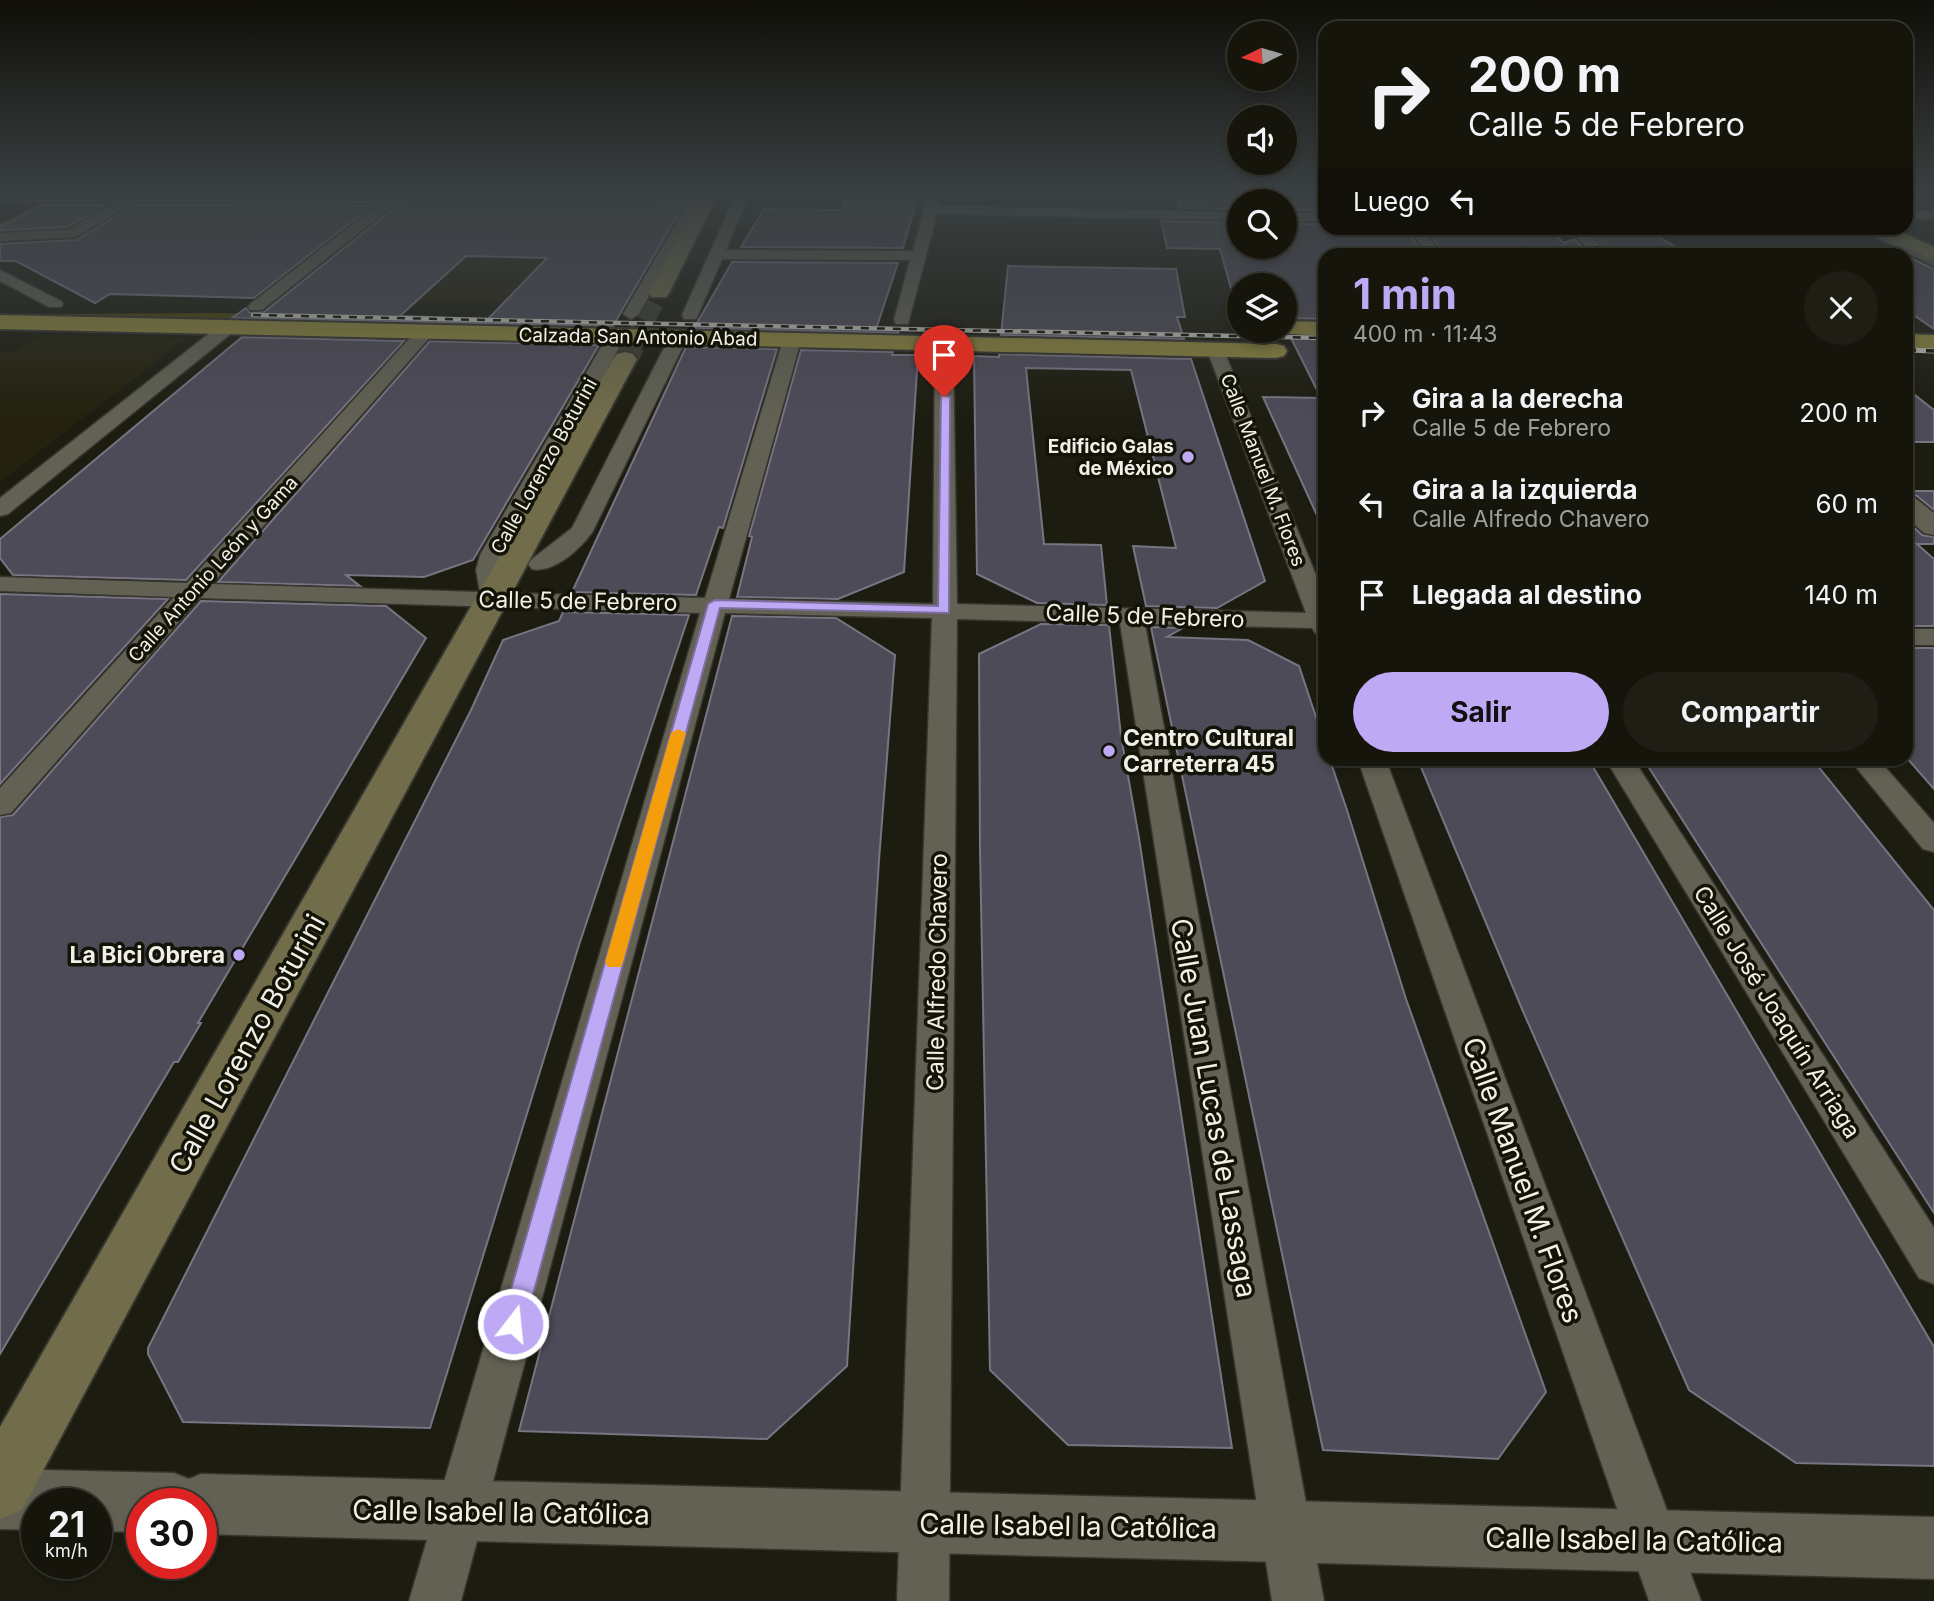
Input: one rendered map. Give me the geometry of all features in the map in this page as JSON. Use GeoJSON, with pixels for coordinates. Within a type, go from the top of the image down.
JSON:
{"type":"FeatureCollection","features":[{"type":"Feature","properties":{"kind":"highway"},"geometry":{"type":"LineString","coordinates":[[0,303],[366,309]]}},
{"type":"Feature","properties":{"kind":"highway"},"geometry":{"type":"LineString","coordinates":[[0,310],[50,310],[88,304]]}},
{"type":"Feature","properties":{"kind":"highway","name":"Calzada San Antonio Abad"},"geometry":{"type":"LineString","coordinates":[[620,314],[665,304],[690,315],[716,316]]}},
{"type":"Feature","properties":{"kind":"highway"},"geometry":{"type":"LineString","coordinates":[[875,319],[929,320]]}},
{"type":"Feature","properties":{"kind":"highway","name":"Calzada San Antonio Abad"},"geometry":{"type":"LineString","coordinates":[[0,322],[425,332],[630,352],[678,338],[1289,351]]}},
{"type":"Feature","properties":{"kind":"highway"},"geometry":{"type":"LineString","coordinates":[[1297,328],[1318,329]]}},
{"type":"Feature","properties":{"kind":"highway"},"geometry":{"type":"LineString","coordinates":[[1913,341],[1934,342]]}},
{"type":"Feature","properties":{"kind":"main road"},"geometry":{"type":"LineString","coordinates":[[665,304],[679,269]]}},
{"type":"Feature","properties":{"kind":"main road"},"geometry":{"type":"LineString","coordinates":[[665,304],[685,269]]}},
{"type":"Feature","properties":{"kind":"main road","name":"Calle Lorenzo Boturini"},"geometry":{"type":"LineString","coordinates":[[494,600],[540,564],[630,352]]}},
{"type":"Feature","properties":{"kind":"main road","name":"Calle Lorenzo Boturini"},"geometry":{"type":"LineString","coordinates":[[0,1488],[630,352]]}},
{"type":"Feature","properties":{"kind":"street"},"geometry":{"type":"LineString","coordinates":[[256,307],[305,269]]}},
{"type":"Feature","properties":{"kind":"street"},"geometry":{"type":"LineString","coordinates":[[620,314],[650,269]]}},
{"type":"Feature","properties":{"kind":"street"},"geometry":{"type":"LineString","coordinates":[[690,315],[710,269]]}},
{"type":"Feature","properties":{"kind":"street"},"geometry":{"type":"LineString","coordinates":[[902,320],[916,269]]}},
{"type":"Feature","properties":{"kind":"street"},"geometry":{"type":"LineString","coordinates":[[0,275],[55,304]]}},
{"type":"Feature","properties":{"kind":"street"},"geometry":{"type":"LineString","coordinates":[[0,509],[227,328]]}},
{"type":"Feature","properties":{"kind":"street","name":"Calle Antonio León y Gama"},"geometry":{"type":"LineString","coordinates":[[0,806],[425,332]]}},
{"type":"Feature","properties":{"kind":"street","name":"Calle Lorenzo Boturini"},"geometry":{"type":"LineString","coordinates":[[540,564],[582,531],[678,338]]}},
{"type":"Feature","properties":{"kind":"street"},"geometry":{"type":"LineString","coordinates":[[435,1601],[715,604],[792,340]]}},
{"type":"Feature","properties":{"kind":"street","name":"Calle Alfredo Chavero"},"geometry":{"type":"LineString","coordinates":[[923,1601],[945,610],[944,344]]}},
{"type":"Feature","properties":{"kind":"street","name":"Calle Manuel M. Flores"},"geometry":{"type":"LineString","coordinates":[[1216,350],[1318,609]]}},
{"type":"Feature","properties":{"kind":"street"},"geometry":{"type":"LineString","coordinates":[[1913,510],[1934,527]]}},
{"type":"Feature","properties":{"kind":"street","name":"Calle 5 de Febrero"},"geometry":{"type":"LineString","coordinates":[[0,584],[196,588],[494,600],[945,610],[1318,624]]}},
{"type":"Feature","properties":{"kind":"street","name":"Calle Juan Lucas de Lassaga"},"geometry":{"type":"LineString","coordinates":[[1131,616],[1298,1601]]}},
{"type":"Feature","properties":{"kind":"street"},"geometry":{"type":"LineString","coordinates":[[1913,637],[1934,638]]}},
{"type":"Feature","properties":{"kind":"street","name":"Calle Manuel M. Flores"},"geometry":{"type":"LineString","coordinates":[[1374,766],[1675,1601]]}},
{"type":"Feature","properties":{"kind":"street","name":"Calle José Joaquín Arriaga"},"geometry":{"type":"LineString","coordinates":[[1624,766],[1934,1265]]}},
{"type":"Feature","properties":{"kind":"street"},"geometry":{"type":"LineString","coordinates":[[1869,766],[1934,842]]}},
{"type":"Feature","properties":{"kind":"street"},"geometry":{"type":"LineString","coordinates":[[0,1499],[126,1502]]}},
{"type":"Feature","properties":{"kind":"street","name":"Calle Isabel la Católica"},"geometry":{"type":"LineString","coordinates":[[217,1504],[1934,1548]]}},
{"type":"Feature","properties":{"kind":"shaded area"},"geometry":{"type":"Polygon","coordinates":[[[451,269],[537,269],[504,302],[414,301],[451,269]]]}},
{"type":"Feature","properties":{"kind":"shaded area"},"geometry":{"type":"Polygon","coordinates":[[[239,313],[230,319],[35,317],[39,314],[239,313]]]}},
{"type":"Feature","properties":{"kind":"shaded area"},"geometry":{"type":"Polygon","coordinates":[[[41,335],[187,338],[0,482],[0,351],[15,351],[41,335]]]}},
{"type":"Feature","properties":{"kind":"building"},"geometry":{"type":"Polygon","coordinates":[[[31,269],[292,269],[254,298],[110,294],[95,303],[31,269]]]}},
{"type":"Feature","properties":{"kind":"building"},"geometry":{"type":"Polygon","coordinates":[[[318,269],[452,269],[400,316],[488,319],[537,269],[646,269],[613,326],[232,318],[246,308],[250,313],[264,312],[318,269]]]}},
{"type":"Feature","properties":{"kind":"building"},"geometry":{"type":"Polygon","coordinates":[[[728,269],[896,269],[876,329],[899,330],[898,333],[694,328],[728,269]]]}},
{"type":"Feature","properties":{"kind":"building"},"geometry":{"type":"Polygon","coordinates":[[[1008,269],[1176,269],[1185,317],[1177,317],[1184,339],[1001,335],[1008,269]]]}},
{"type":"Feature","properties":{"kind":"building"},"geometry":{"type":"Polygon","coordinates":[[[1226,269],[1318,269],[1318,319],[1297,318],[1297,273],[1227,274],[1226,269]]]}},
{"type":"Feature","properties":{"kind":"building"},"geometry":{"type":"Polygon","coordinates":[[[1913,269],[1934,269],[1934,329],[1913,315],[1913,269]]]}},
{"type":"Feature","properties":{"kind":"building"},"geometry":{"type":"Polygon","coordinates":[[[242,337],[404,341],[186,580],[13,575],[0,558],[0,539],[242,337]]]}},
{"type":"Feature","properties":{"kind":"building"},"geometry":{"type":"Polygon","coordinates":[[[1297,337],[1318,338],[1318,392],[1294,343],[1297,343],[1297,337]]]}},
{"type":"Feature","properties":{"kind":"building"},"geometry":{"type":"Polygon","coordinates":[[[430,341],[599,345],[473,560],[424,577],[346,575],[360,586],[218,582],[430,341]]]}},
{"type":"Feature","properties":{"kind":"building"},"geometry":{"type":"Polygon","coordinates":[[[686,347],[777,349],[723,528],[719,527],[696,595],[572,592],[686,347]]]}},
{"type":"Feature","properties":{"kind":"building"},"geometry":{"type":"Polygon","coordinates":[[[801,350],[918,355],[904,572],[838,599],[737,597],[752,537],[749,536],[801,350]]]}},
{"type":"Feature","properties":{"kind":"building","name":"Edificio Galas de México"},"geometry":{"type":"Polygon","coordinates":[[[999,354],[1191,359],[1265,581],[1217,608],[1146,606],[1133,546],[1176,548],[1131,370],[1026,368],[1044,544],[1101,545],[1107,605],[1037,603],[977,574],[974,356],[999,357],[999,354]]]}},
{"type":"Feature","properties":{"kind":"building"},"geometry":{"type":"Polygon","coordinates":[[[1913,394],[1934,410],[1934,442],[1913,442],[1913,394]]]}},
{"type":"Feature","properties":{"kind":"building"},"geometry":{"type":"Polygon","coordinates":[[[1263,397],[1318,398],[1318,518],[1263,397]]]}},
{"type":"Feature","properties":{"kind":"building"},"geometry":{"type":"Polygon","coordinates":[[[1913,491],[1934,491],[1934,510],[1913,495],[1913,491]]]}},
{"type":"Feature","properties":{"kind":"building"},"geometry":{"type":"Polygon","coordinates":[[[1913,527],[1922,535],[1934,537],[1934,544],[1917,544],[1934,559],[1934,626],[1913,626],[1913,527]]]}},
{"type":"Feature","properties":{"kind":"building"},"geometry":{"type":"Polygon","coordinates":[[[0,594],[168,599],[0,784],[0,594]]]}},
{"type":"Feature","properties":{"kind":"building"},"geometry":{"type":"Polygon","coordinates":[[[201,601],[386,606],[426,638],[198,1023],[201,1023],[178,1062],[174,1062],[0,1354],[0,817],[13,815],[201,601]]]}},
{"type":"Feature","properties":{"kind":"building"},"geometry":{"type":"Polygon","coordinates":[[[563,612],[689,615],[579,945],[430,1428],[183,1422],[148,1354],[148,1348],[471,710],[503,640],[559,621],[563,612]]]}},
{"type":"Feature","properties":{"kind":"building"},"geometry":{"type":"Polygon","coordinates":[[[732,616],[836,618],[895,655],[879,860],[847,1366],[767,1439],[519,1431],[732,616]]]}},
{"type":"Feature","properties":{"kind":"building"},"geometry":{"type":"Polygon","coordinates":[[[1041,624],[1109,625],[1121,736],[1232,1448],[1068,1445],[990,1370],[979,654],[1041,624]]]}},
{"type":"Feature","properties":{"kind":"building"},"geometry":{"type":"Polygon","coordinates":[[[1151,627],[1183,628],[1167,637],[1248,640],[1299,666],[1318,723],[1318,766],[1332,766],[1406,999],[1546,1392],[1498,1459],[1323,1450],[1151,627]]]}},
{"type":"Feature","properties":{"kind":"building"},"geometry":{"type":"Polygon","coordinates":[[[1913,648],[1934,648],[1934,789],[1913,765],[1913,648]]]}},
{"type":"Feature","properties":{"kind":"building"},"geometry":{"type":"Polygon","coordinates":[[[1421,766],[1593,766],[1934,1347],[1934,1466],[1796,1463],[1689,1390],[1522,1009],[1421,766]]]}},
{"type":"Feature","properties":{"kind":"building"},"geometry":{"type":"Polygon","coordinates":[[[1648,766],[1818,766],[1934,910],[1934,1213],[1648,766]]]}},
{"type":"Feature","properties":{"kind":"tunnel"},"geometry":{"type":"LineString","coordinates":[[631,347],[659,293]]}},
{"type":"Feature","properties":{"kind":"tunnel"},"geometry":{"type":"LineString","coordinates":[[625,359],[631,347]]}},
{"type":"Feature","properties":{"kind":"railway"},"geometry":{"type":"LineString","coordinates":[[253,315],[1318,338]]}},
{"type":"Feature","properties":{"kind":"railway"},"geometry":{"type":"LineString","coordinates":[[1913,350],[1934,351]]}},
{"type":"Feature","properties":{"kind":"slow traffic"},"geometry":{"type":"LineString","coordinates":[[614,962],[678,733]]}},
{"type":"Feature","properties":{"kind":"place","name":"Edificio Galas de México"},"geometry":{"type":"Point","coordinates":[1188,457]}},
{"type":"Feature","properties":{"kind":"place","name":"Centro Cultural Carreterra 45"},"geometry":{"type":"Point","coordinates":[1109,751]}},
{"type":"Feature","properties":{"kind":"place","name":"La Bici Obrera"},"geometry":{"type":"Point","coordinates":[239,955]}},
{"type":"Feature","properties":{"kind":"route"},"geometry":{"type":"LineString","coordinates":[[513,1324],[715,604],[945,610],[944,397]]}}]}
